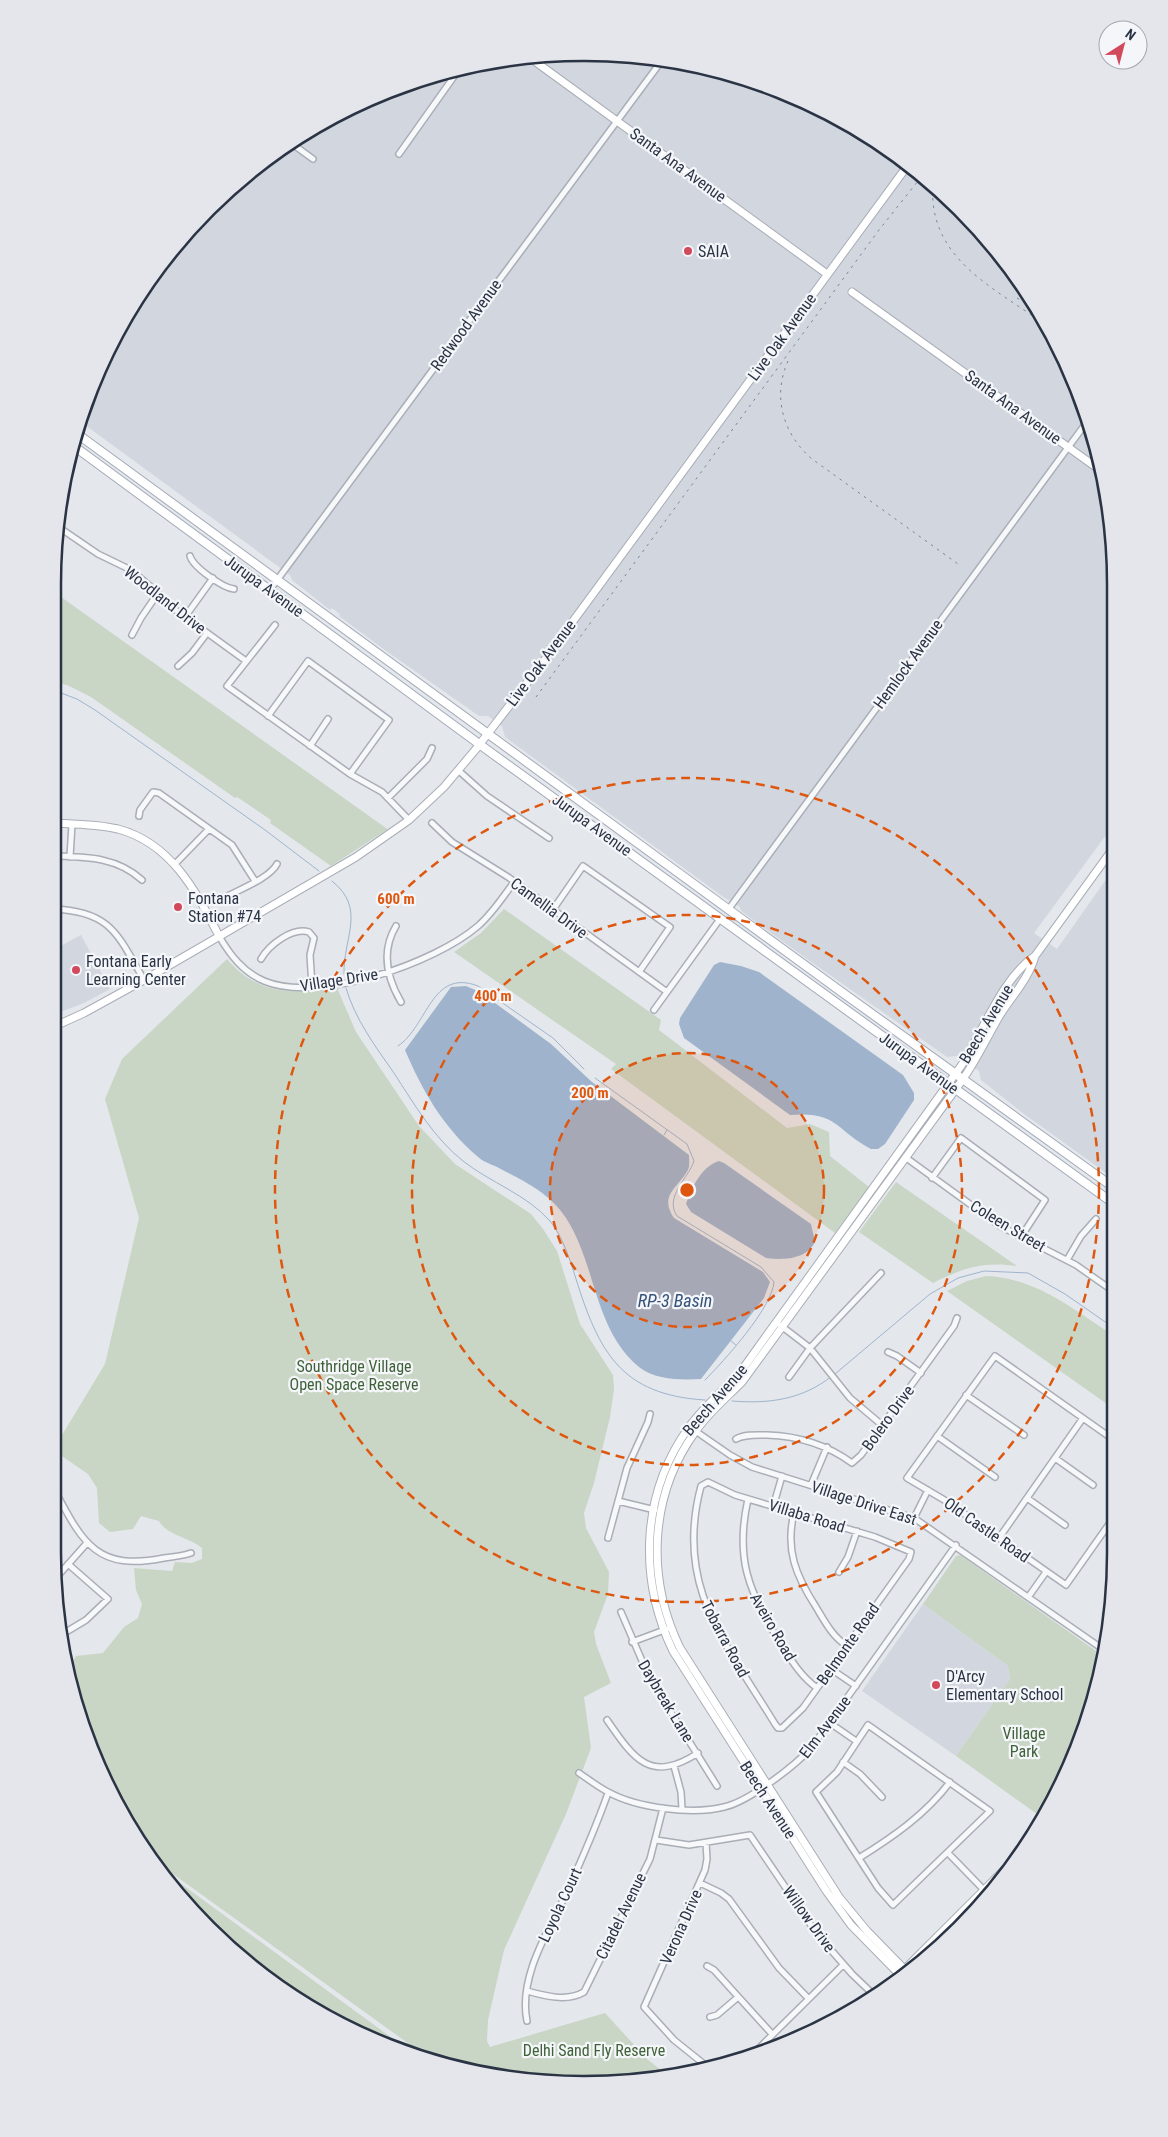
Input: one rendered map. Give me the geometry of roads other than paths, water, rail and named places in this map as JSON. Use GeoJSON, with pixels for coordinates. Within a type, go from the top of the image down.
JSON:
{"type":"FeatureCollection","features":[{"type":"Feature","properties":{"kind":"main road","name":"Jurupa Avenue"},"geometry":{"type":"LineString","coordinates":[[82,438],[728,910],[1107,1183]]}},
{"type":"Feature","properties":{"kind":"main road","name":"Jurupa Avenue"},"geometry":{"type":"LineString","coordinates":[[79,449],[269,591],[1107,1199]]}},
{"type":"Feature","properties":{"kind":"street","name":"Santa Ana Avenue"},"geometry":{"type":"LineString","coordinates":[[538,63],[828,274]]}},
{"type":"Feature","properties":{"kind":"street","name":"Redwood Avenue"},"geometry":{"type":"LineString","coordinates":[[269,591],[657,67]]}},
{"type":"Feature","properties":{"kind":"street"},"geometry":{"type":"LineString","coordinates":[[399,154],[453,78]]}},
{"type":"Feature","properties":{"kind":"street"},"geometry":{"type":"LineString","coordinates":[[297,147],[313,159]]}},
{"type":"Feature","properties":{"kind":"street","name":"Live Oak Avenue"},"geometry":{"type":"LineString","coordinates":[[61,1023],[144,980],[375,845],[408,820],[459,771],[543,662],[904,171]]}},
{"type":"Feature","properties":{"kind":"street"},"geometry":{"type":"LineString","coordinates":[[536,230],[542,235]]}},
{"type":"Feature","properties":{"kind":"street","name":"Santa Ana Avenue"},"geometry":{"type":"LineString","coordinates":[[852,292],[1093,465]]}},
{"type":"Feature","properties":{"kind":"street","name":"Hemlock Avenue"},"geometry":{"type":"LineString","coordinates":[[728,910],[1082,426]]}},
{"type":"Feature","properties":{"kind":"street","name":"Woodland Drive"},"geometry":{"type":"LineString","coordinates":[[64,530],[98,554],[131,570],[185,617],[246,661]]}},
{"type":"Feature","properties":{"kind":"street"},"geometry":{"type":"LineString","coordinates":[[190,556],[192,562],[213,578],[228,589],[234,589]]}},
{"type":"Feature","properties":{"kind":"street"},"geometry":{"type":"LineString","coordinates":[[185,617],[213,578]]}},
{"type":"Feature","properties":{"kind":"street"},"geometry":{"type":"LineString","coordinates":[[132,635],[158,593]]}},
{"type":"Feature","properties":{"kind":"street"},"geometry":{"type":"LineString","coordinates":[[275,625],[228,686],[350,774],[372,786],[388,798],[408,820]]}},
{"type":"Feature","properties":{"kind":"street"},"geometry":{"type":"LineString","coordinates":[[178,666],[192,653],[207,633]]}},
{"type":"Feature","properties":{"kind":"street"},"geometry":{"type":"LineString","coordinates":[[268,716],[308,661],[389,720],[350,774]]}},
{"type":"Feature","properties":{"kind":"street"},"geometry":{"type":"LineString","coordinates":[[310,746],[328,719]]}},
{"type":"Feature","properties":{"kind":"street"},"geometry":{"type":"LineString","coordinates":[[388,798],[427,759],[432,748]]}},
{"type":"Feature","properties":{"kind":"street"},"geometry":{"type":"LineString","coordinates":[[459,771],[484,794],[549,838]]}},
{"type":"Feature","properties":{"kind":"street"},"geometry":{"type":"LineString","coordinates":[[139,816],[140,810],[153,792],[159,793],[236,849],[255,881]]}},
{"type":"Feature","properties":{"kind":"street","name":"Village Drive"},"geometry":{"type":"LineString","coordinates":[[61,823],[102,826],[128,832],[154,846],[175,864],[185,876],[219,936],[237,962],[259,978],[290,988],[349,981],[389,972],[424,958],[472,930],[485,919],[514,882]]}},
{"type":"Feature","properties":{"kind":"street","name":"Camellia Drive"},"geometry":{"type":"LineString","coordinates":[[432,823],[452,842],[514,882],[667,992]]}},
{"type":"Feature","properties":{"kind":"street"},"geometry":{"type":"LineString","coordinates":[[70,856],[72,824]]}},
{"type":"Feature","properties":{"kind":"street"},"geometry":{"type":"LineString","coordinates":[[175,864],[210,829]]}},
{"type":"Feature","properties":{"kind":"street"},"geometry":{"type":"LineString","coordinates":[[61,856],[101,859],[114,862],[126,867],[142,880]]}},
{"type":"Feature","properties":{"kind":"street","name":"Beech Avenue"},"geometry":{"type":"LineString","coordinates":[[764,1785],[684,1669],[663,1630],[652,1592],[648,1548],[668,1463],[692,1429],[779,1325],[905,1157],[951,1087],[955,1074],[975,1044],[999,1000],[1025,963],[1035,956],[1107,857]]}},
{"type":"Feature","properties":{"kind":"street"},"geometry":{"type":"LineString","coordinates":[[218,897],[224,898],[255,881],[275,868],[277,864]]}},
{"type":"Feature","properties":{"kind":"street"},"geometry":{"type":"LineString","coordinates":[[552,911],[583,866],[670,927],[639,972]]}},
{"type":"Feature","properties":{"kind":"street"},"geometry":{"type":"LineString","coordinates":[[61,910],[83,911],[106,923],[119,938],[144,980]]}},
{"type":"Feature","properties":{"kind":"street"},"geometry":{"type":"LineString","coordinates":[[654,1010],[720,918]]}},
{"type":"Feature","properties":{"kind":"street"},"geometry":{"type":"LineString","coordinates":[[396,926],[387,950],[389,972],[401,1002]]}},
{"type":"Feature","properties":{"kind":"street"},"geometry":{"type":"LineString","coordinates":[[261,959],[265,951],[281,939],[304,931],[309,932],[314,938],[310,955],[312,986]]}},
{"type":"Feature","properties":{"kind":"street","name":"Beech Avenue"},"geometry":{"type":"LineString","coordinates":[[779,1325],[951,1087],[963,1079],[982,1050],[1001,1014],[1032,968],[1035,956]]}},
{"type":"Feature","properties":{"kind":"street"},"geometry":{"type":"LineString","coordinates":[[932,1178],[961,1138],[1046,1200],[1021,1237]]}},
{"type":"Feature","properties":{"kind":"street","name":"Coleen Street"},"geometry":{"type":"LineString","coordinates":[[905,1157],[996,1222],[1067,1260],[1107,1286]]}},
{"type":"Feature","properties":{"kind":"street"},"geometry":{"type":"LineString","coordinates":[[1067,1260],[1081,1236],[1096,1219]]}},
{"type":"Feature","properties":{"kind":"street"},"geometry":{"type":"LineString","coordinates":[[789,1377],[810,1348],[881,1273]]}},
{"type":"Feature","properties":{"kind":"street","name":"Bolero Drive"},"geometry":{"type":"LineString","coordinates":[[736,1439],[744,1436],[800,1438],[827,1447],[852,1464],[861,1455],[921,1373],[954,1326],[957,1318]]}},
{"type":"Feature","properties":{"kind":"street"},"geometry":{"type":"LineString","coordinates":[[779,1325],[810,1348],[857,1406],[882,1426]]}},
{"type":"Feature","properties":{"kind":"street"},"geometry":{"type":"LineString","coordinates":[[888,1352],[921,1373]]}},
{"type":"Feature","properties":{"kind":"street"},"geometry":{"type":"LineString","coordinates":[[995,1477],[937,1436],[995,1356],[1107,1435]]}},
{"type":"Feature","properties":{"kind":"street"},"geometry":{"type":"LineString","coordinates":[[966,1395],[1024,1436]]}},
{"type":"Feature","properties":{"kind":"street"},"geometry":{"type":"LineString","coordinates":[[608,1538],[627,1468],[650,1414]]}},
{"type":"Feature","properties":{"kind":"street"},"geometry":{"type":"LineString","coordinates":[[999,1538],[1083,1418]]}},
{"type":"Feature","properties":{"kind":"street","name":"Village Drive East"},"geometry":{"type":"LineString","coordinates":[[692,1429],[741,1462],[914,1518],[956,1545],[1098,1646]]}},
{"type":"Feature","properties":{"kind":"street","name":"Old Castle Road"},"geometry":{"type":"LineString","coordinates":[[937,1436],[907,1478],[928,1490],[1066,1585],[1107,1527]]}},
{"type":"Feature","properties":{"kind":"street"},"geometry":{"type":"LineString","coordinates":[[811,1485],[827,1447]]}},
{"type":"Feature","properties":{"kind":"street"},"geometry":{"type":"LineString","coordinates":[[1055,1458],[1093,1485]]}},
{"type":"Feature","properties":{"kind":"street"},"geometry":{"type":"LineString","coordinates":[[774,1506],[782,1476]]}},
{"type":"Feature","properties":{"kind":"street","name":"Villaba Road"},"geometry":{"type":"LineString","coordinates":[[703,1483],[710,1482],[748,1499],[857,1531],[893,1543],[911,1552]]}},
{"type":"Feature","properties":{"kind":"street","name":"Tobarra Road"},"geometry":{"type":"LineString","coordinates":[[703,1483],[696,1516],[694,1543],[697,1573],[703,1598],[718,1633],[778,1728]]}},
{"type":"Feature","properties":{"kind":"street"},"geometry":{"type":"LineString","coordinates":[[914,1518],[928,1490]]}},
{"type":"Feature","properties":{"kind":"street"},"geometry":{"type":"LineString","coordinates":[[1027,1498],[1065,1525]]}},
{"type":"Feature","properties":{"kind":"street","name":"Aveiro Road"},"geometry":{"type":"LineString","coordinates":[[748,1499],[742,1547],[744,1568],[752,1593],[795,1666],[803,1677],[817,1688]]}},
{"type":"Feature","properties":{"kind":"street"},"geometry":{"type":"LineString","coordinates":[[618,1501],[656,1510]]}},
{"type":"Feature","properties":{"kind":"street"},"geometry":{"type":"LineString","coordinates":[[61,1503],[76,1529],[87,1543],[108,1557],[132,1563],[191,1553]]}},
{"type":"Feature","properties":{"kind":"street","name":"Beech Avenue"},"geometry":{"type":"LineString","coordinates":[[656,1510],[658,1573],[661,1596],[671,1628],[692,1667],[844,1916],[900,1970]]}},
{"type":"Feature","properties":{"kind":"street"},"geometry":{"type":"LineString","coordinates":[[794,1513],[790,1541],[796,1572],[830,1630],[847,1646]]}},
{"type":"Feature","properties":{"kind":"street"},"geometry":{"type":"LineString","coordinates":[[839,1572],[848,1557],[857,1531]]}},
{"type":"Feature","properties":{"kind":"street"},"geometry":{"type":"LineString","coordinates":[[62,1571],[87,1543]]}},
{"type":"Feature","properties":{"kind":"street","name":"Elm Avenue"},"geometry":{"type":"LineString","coordinates":[[579,1772],[608,1793],[627,1800],[662,1808],[725,1807],[764,1785],[800,1760],[830,1723],[956,1545]]}},
{"type":"Feature","properties":{"kind":"street","name":"Belmonte Road"},"geometry":{"type":"LineString","coordinates":[[778,1728],[785,1727],[793,1719],[817,1688],[909,1559],[911,1552]]}},
{"type":"Feature","properties":{"kind":"street"},"geometry":{"type":"LineString","coordinates":[[67,1631],[89,1618],[108,1599],[68,1564]]}},
{"type":"Feature","properties":{"kind":"street"},"geometry":{"type":"LineString","coordinates":[[1029,1596],[1046,1572]]}},
{"type":"Feature","properties":{"kind":"street","name":"Daybreak Lane"},"geometry":{"type":"LineString","coordinates":[[621,1612],[632,1642],[649,1677],[717,1786]]}},
{"type":"Feature","properties":{"kind":"street"},"geometry":{"type":"LineString","coordinates":[[632,1642],[671,1628]]}},
{"type":"Feature","properties":{"kind":"street"},"geometry":{"type":"LineString","coordinates":[[831,1669],[856,1686]]}},
{"type":"Feature","properties":{"kind":"street"},"geometry":{"type":"LineString","coordinates":[[607,1720],[628,1750],[640,1761],[659,1768],[674,1766],[698,1753]]}},
{"type":"Feature","properties":{"kind":"street"},"geometry":{"type":"LineString","coordinates":[[830,1723],[856,1741]]}},
{"type":"Feature","properties":{"kind":"street"},"geometry":{"type":"LineString","coordinates":[[868,1724],[990,1811],[893,1904],[878,1888],[816,1792],[832,1778],[856,1741],[868,1724]]}},
{"type":"Feature","properties":{"kind":"street"},"geometry":{"type":"LineString","coordinates":[[844,1762],[860,1774],[882,1797]]}},
{"type":"Feature","properties":{"kind":"street"},"geometry":{"type":"LineString","coordinates":[[674,1766],[681,1792],[682,1809]]}},
{"type":"Feature","properties":{"kind":"street"},"geometry":{"type":"LineString","coordinates":[[859,1858],[903,1829],[950,1782]]}},
{"type":"Feature","properties":{"kind":"street","name":"Loyola Court"},"geometry":{"type":"LineString","coordinates":[[526,2021],[527,1991],[535,1961],[596,1828],[608,1793]]}},
{"type":"Feature","properties":{"kind":"street","name":"Citadel Avenue"},"geometry":{"type":"LineString","coordinates":[[527,1991],[560,1997],[574,1996],[584,1992],[650,1859],[662,1808]]}},
{"type":"Feature","properties":{"kind":"street","name":"Willow Drive"},"geometry":{"type":"LineString","coordinates":[[706,1843],[750,1835],[810,1924],[843,1964],[870,1990]]}},
{"type":"Feature","properties":{"kind":"street"},"geometry":{"type":"LineString","coordinates":[[656,1840],[681,1845],[706,1843]]}},
{"type":"Feature","properties":{"kind":"street","name":"Verona Drive"},"geometry":{"type":"LineString","coordinates":[[702,2062],[674,2040],[644,2007],[700,1883],[707,1864],[706,1843]]}},
{"type":"Feature","properties":{"kind":"street"},"geometry":{"type":"LineString","coordinates":[[948,1853],[984,1890]]}},
{"type":"Feature","properties":{"kind":"street"},"geometry":{"type":"LineString","coordinates":[[700,1883],[727,1898],[779,1968],[808,1998]]}},
{"type":"Feature","properties":{"kind":"street"},"geometry":{"type":"LineString","coordinates":[[762,2044],[843,1964]]}},
{"type":"Feature","properties":{"kind":"street"},"geometry":{"type":"LineString","coordinates":[[707,1966],[714,1970],[737,1998],[772,2034]]}},
{"type":"Feature","properties":{"kind":"street"},"geometry":{"type":"LineString","coordinates":[[710,2017],[717,2015],[737,1998]]}},
{"type":"Feature","properties":{"kind":"water"},"geometry":{"type":"Polygon","coordinates":[[[720,962],[759,972],[903,1075],[914,1093],[914,1100],[885,1144],[878,1149],[871,1149],[827,1119],[818,1116],[790,1115],[684,1038],[679,1024],[680,1018],[714,965],[720,962]]]}},
{"type":"Feature","properties":{"kind":"water","name":"RP-3 Basin"},"geometry":{"type":"Polygon","coordinates":[[[466,986],[480,992],[551,1044],[592,1082],[689,1155],[688,1170],[671,1192],[669,1198],[668,1203],[674,1218],[763,1272],[770,1282],[764,1298],[701,1379],[660,1377],[639,1367],[624,1352],[604,1316],[584,1255],[566,1218],[544,1194],[479,1158],[454,1133],[426,1093],[405,1050],[451,987],[466,986]]]}},
{"type":"Feature","properties":{"kind":"water"},"geometry":{"type":"Polygon","coordinates":[[[719,1161],[811,1224],[815,1242],[811,1248],[794,1258],[766,1258],[691,1212],[686,1204],[694,1185],[707,1168],[719,1161]]]}},
{"type":"Feature","properties":{"kind":"waterway"},"geometry":{"type":"LineString","coordinates":[[61,693],[77,699],[95,710],[265,830],[319,871]]}},
{"type":"Feature","properties":{"kind":"waterway"},"geometry":{"type":"LineString","coordinates":[[332,881],[343,892],[351,913],[344,974]]}},
{"type":"Feature","properties":{"kind":"waterway"},"geometry":{"type":"LineString","coordinates":[[398,1046],[417,1026],[440,992],[450,985],[462,983],[478,986],[553,1038],[584,1069]]}},
{"type":"Feature","properties":{"kind":"waterway"},"geometry":{"type":"LineString","coordinates":[[346,988],[366,1032],[417,1108],[443,1142],[474,1169],[530,1203],[555,1227],[566,1249],[594,1328],[605,1348],[618,1365],[633,1379],[653,1389],[676,1396],[705,1400]]}},
{"type":"Feature","properties":{"kind":"waterway"},"geometry":{"type":"LineString","coordinates":[[595,1078],[687,1144],[694,1161],[675,1195],[673,1202],[677,1216],[761,1267],[774,1282],[765,1306],[746,1334],[705,1380]]}},
{"type":"Feature","properties":{"kind":"waterway"},"geometry":{"type":"LineString","coordinates":[[664,1135],[667,1130]]}},
{"type":"Feature","properties":{"kind":"waterway"},"geometry":{"type":"LineString","coordinates":[[835,1374],[930,1294],[958,1278],[984,1271],[1028,1273],[1065,1294],[1107,1323]]}},
{"type":"Feature","properties":{"kind":"waterway"},"geometry":{"type":"LineString","coordinates":[[731,1341],[736,1345]]}},
{"type":"Feature","properties":{"kind":"waterway"},"geometry":{"type":"LineString","coordinates":[[732,1401],[759,1402],[784,1399],[809,1390],[832,1376]]}},
{"type":"Feature","properties":{"kind":"railway"},"geometry":{"type":"LineString","coordinates":[[536,697],[879,230],[918,182]]}},
{"type":"Feature","properties":{"kind":"railway"},"geometry":{"type":"LineString","coordinates":[[933,195],[934,209],[940,231],[951,250],[966,267],[984,282],[1033,316]]}},
{"type":"Feature","properties":{"kind":"railway"},"geometry":{"type":"LineString","coordinates":[[1017,298],[1024,302]]}},
{"type":"Feature","properties":{"kind":"railway"},"geometry":{"type":"LineString","coordinates":[[788,361],[781,388],[783,414],[787,426],[802,449],[812,459],[958,564]]}},
{"type":"Feature","properties":{"kind":"place","name":"SAIA"},"geometry":{"type":"Point","coordinates":[688,251]}},
{"type":"Feature","properties":{"kind":"place","name":"Fontana Station #74"},"geometry":{"type":"Point","coordinates":[178,907]}},
{"type":"Feature","properties":{"kind":"place","name":"Fontana Early Learning Center"},"geometry":{"type":"Point","coordinates":[76,970]}},
{"type":"Feature","properties":{"kind":"place","name":"D'Arcy Elementary School"},"geometry":{"type":"Point","coordinates":[936,1685]}},
{"type":"Feature","properties":{"kind":"park label","name":"Southridge Village Open Space Reserve"},"geometry":{"type":"Point","coordinates":[354,1375]}},
{"type":"Feature","properties":{"kind":"park label","name":"Village Park"},"geometry":{"type":"Point","coordinates":[1024,1742]}},
{"type":"Feature","properties":{"kind":"park label","name":"Delhi Sand Fly Reserve"},"geometry":{"type":"Point","coordinates":[594,2050]}}]}
